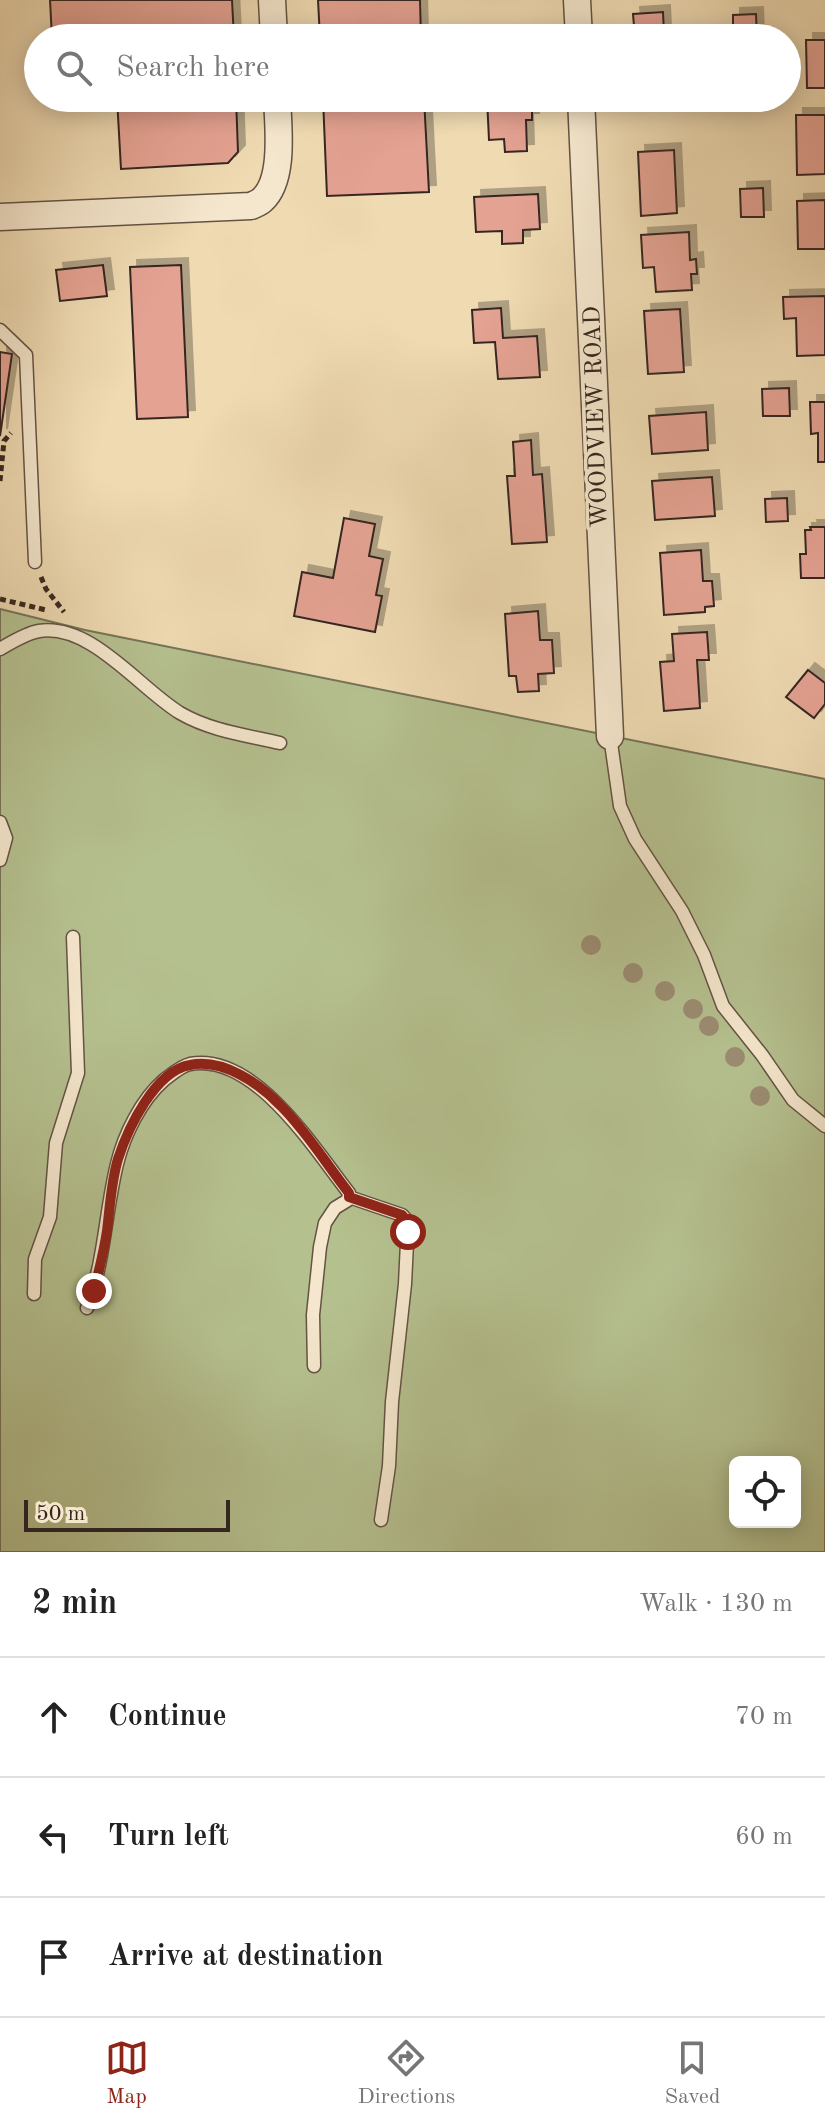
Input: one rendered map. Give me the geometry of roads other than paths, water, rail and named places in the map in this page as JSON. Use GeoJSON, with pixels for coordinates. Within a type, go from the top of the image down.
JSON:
{"type":"FeatureCollection","features":[{"type":"Feature","properties":{"kind":"street"},"geometry":{"type":"LineString","coordinates":[[272,0],[273,24]]}},
{"type":"Feature","properties":{"kind":"street"},"geometry":{"type":"LineString","coordinates":[[577,0],[578,24]]}},
{"type":"Feature","properties":{"kind":"street"},"geometry":{"type":"LineString","coordinates":[[0,217],[251,206],[264,199],[275,178],[279,155],[277,112]]}},
{"type":"Feature","properties":{"kind":"street","name":"WOODVIEW ROAD"},"geometry":{"type":"LineString","coordinates":[[582,112],[610,736]]}},
{"type":"Feature","properties":{"kind":"lane"},"geometry":{"type":"LineString","coordinates":[[0,330],[26,355],[35,562]]}},
{"type":"Feature","properties":{"kind":"lane"},"geometry":{"type":"LineString","coordinates":[[0,649],[37,631],[63,631],[91,643],[180,712],[216,729],[280,743]]}},
{"type":"Feature","properties":{"kind":"lane"},"geometry":{"type":"LineString","coordinates":[[610,736],[620,806],[635,839],[682,911],[704,955],[723,1006],[793,1100],[825,1126]]}},
{"type":"Feature","properties":{"kind":"lane"},"geometry":{"type":"LineString","coordinates":[[0,822],[6,838],[0,860]]}},
{"type":"Feature","properties":{"kind":"lane"},"geometry":{"type":"LineString","coordinates":[[34,1294],[35,1259],[50,1217],[56,1143],[78,1073],[73,937]]}},
{"type":"Feature","properties":{"kind":"lane"},"geometry":{"type":"LineString","coordinates":[[87,1308],[100,1264],[118,1160],[140,1109],[172,1073],[188,1065],[208,1064],[226,1069],[269,1094],[300,1127],[349,1193],[348,1200],[335,1208],[325,1223],[320,1247],[313,1315],[314,1366]]}},
{"type":"Feature","properties":{"kind":"lane"},"geometry":{"type":"LineString","coordinates":[[349,1197],[402,1215],[408,1222],[389,1466],[381,1520]]}}]}
